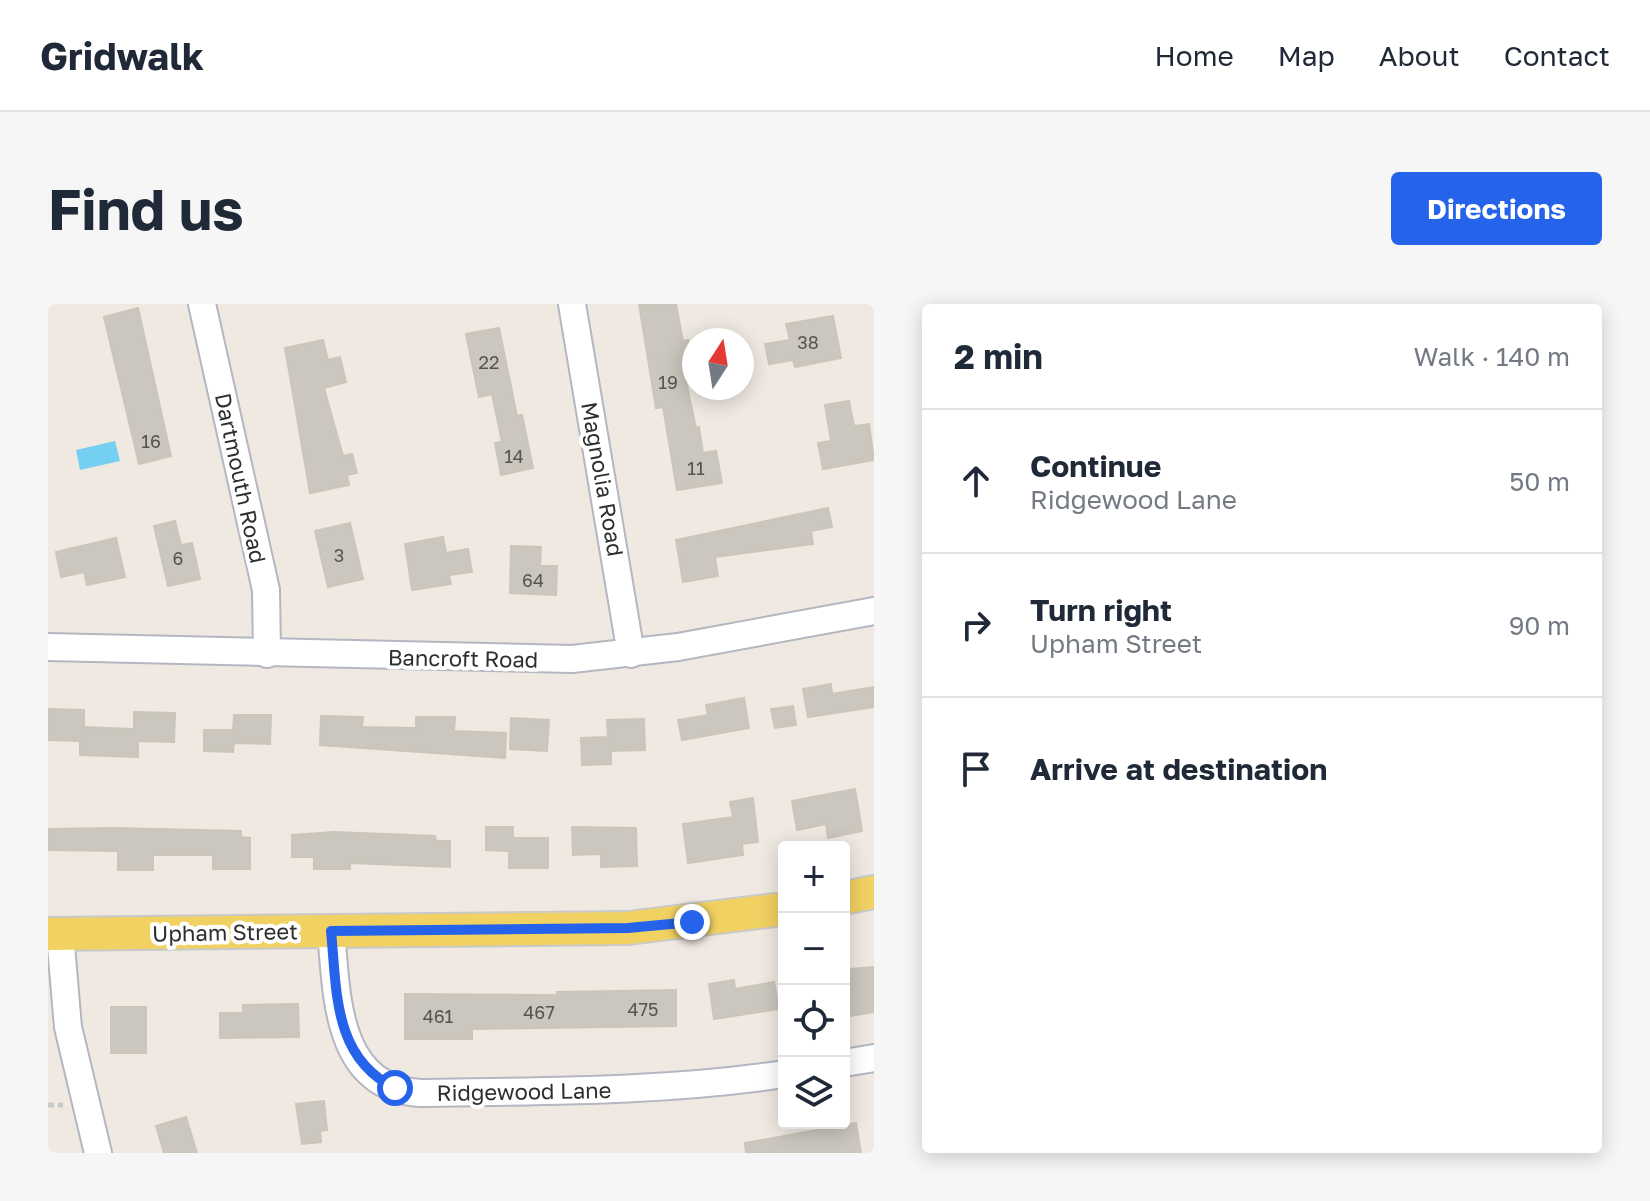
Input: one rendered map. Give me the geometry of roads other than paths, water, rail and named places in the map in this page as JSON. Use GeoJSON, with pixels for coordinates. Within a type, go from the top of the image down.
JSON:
{"type":"FeatureCollection","features":[{"type":"Feature","properties":{"kind":"main road"},"geometry":{"type":"LineString","coordinates":[[850,897],[874,892]]}},
{"type":"Feature","properties":{"kind":"main road","name":"Upham Street"},"geometry":{"type":"LineString","coordinates":[[54,934],[628,928],[778,910]]}},
{"type":"Feature","properties":{"kind":"street","name":"Dartmouth Road"},"geometry":{"type":"LineString","coordinates":[[202,304],[266,590],[267,654]]}},
{"type":"Feature","properties":{"kind":"street","name":"Magnolia Road"},"geometry":{"type":"LineString","coordinates":[[572,304],[631,654]]}},
{"type":"Feature","properties":{"kind":"street","name":"Bancroft Road"},"geometry":{"type":"LineString","coordinates":[[48,647],[515,660],[631,654],[874,611]]}},
{"type":"Feature","properties":{"kind":"street","name":"Ridgewood Lane"},"geometry":{"type":"LineString","coordinates":[[331,931],[345,1037],[366,1068],[388,1085],[404,1091],[633,1089],[698,1086],[778,1075]]}},
{"type":"Feature","properties":{"kind":"street"},"geometry":{"type":"LineString","coordinates":[[54,934],[68,1027],[98,1153]]}},
{"type":"Feature","properties":{"kind":"street"},"geometry":{"type":"LineString","coordinates":[[850,1062],[874,1058]]}},
{"type":"Feature","properties":{"kind":"water"},"geometry":{"type":"Polygon","coordinates":[[[115,441],[120,461],[80,470],[76,450],[115,441]]]}}]}
